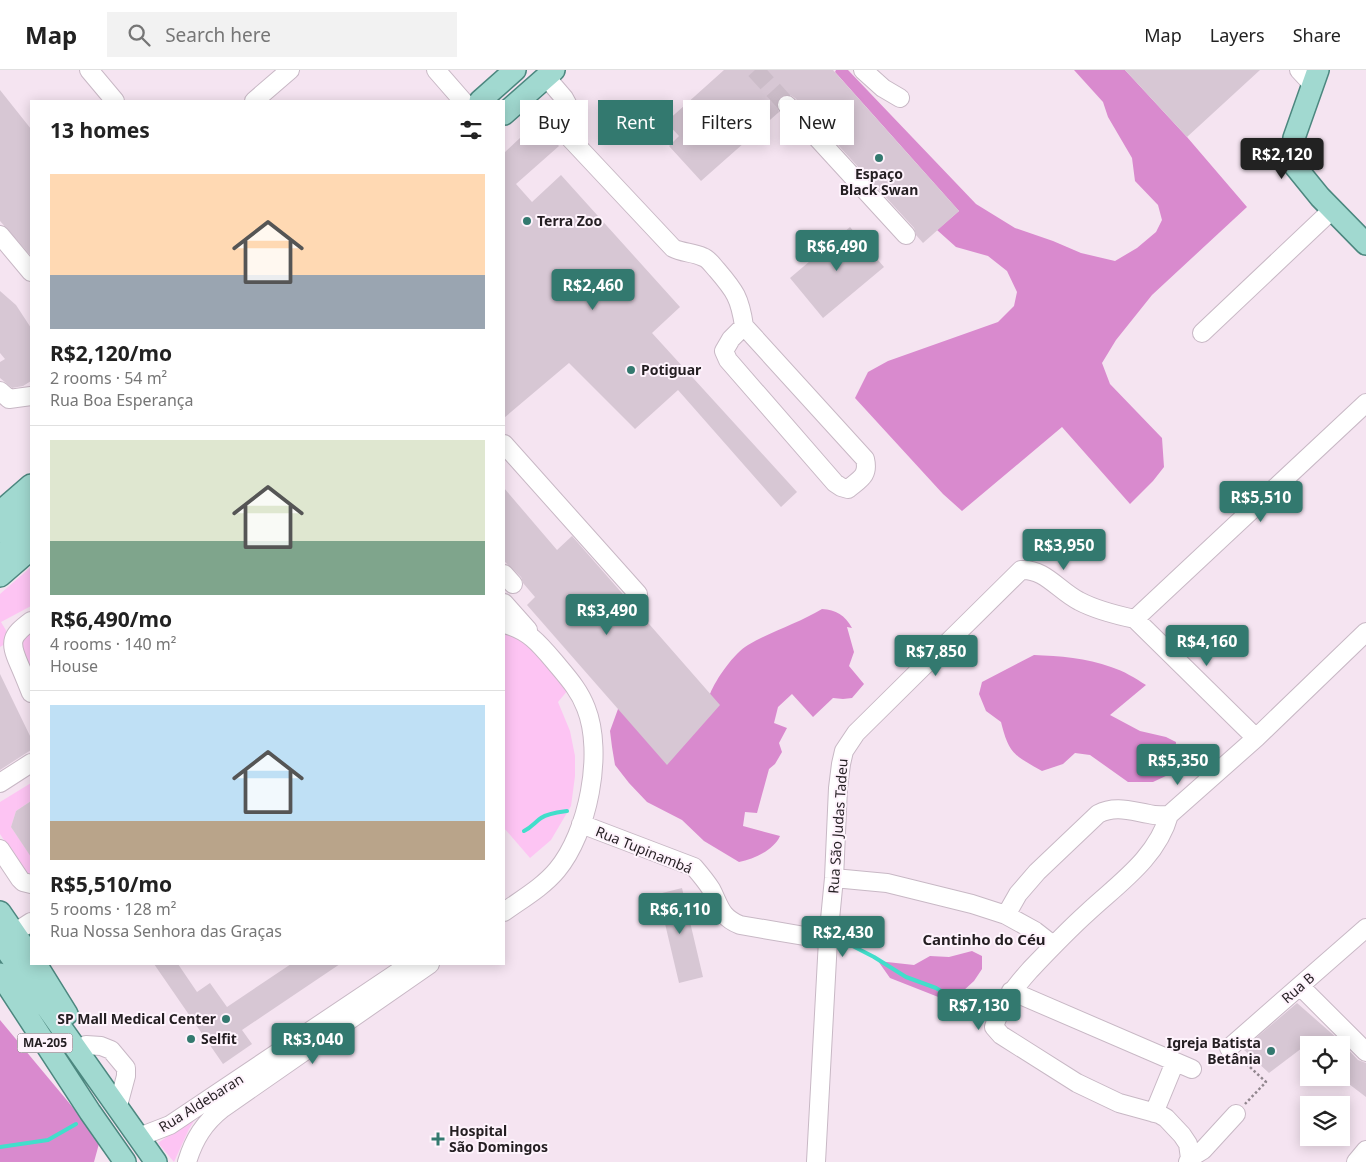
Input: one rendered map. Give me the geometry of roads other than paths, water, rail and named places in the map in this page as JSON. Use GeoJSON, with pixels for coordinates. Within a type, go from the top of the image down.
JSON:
{"type":"FeatureCollection","features":[{"type":"Feature","properties":{"kind":"main road"},"geometry":{"type":"LineString","coordinates":[[481,100],[515,70]]}},
{"type":"Feature","properties":{"kind":"main road"},"geometry":{"type":"LineString","coordinates":[[505,113],[550,74]]}},
{"type":"Feature","properties":{"kind":"main road"},"geometry":{"type":"LineString","coordinates":[[1310,75],[1294,138],[1292,154],[1294,165],[1303,178],[1332,210],[1366,244]]}},
{"type":"Feature","properties":{"kind":"main road"},"geometry":{"type":"LineString","coordinates":[[0,512],[30,486]]}},
{"type":"Feature","properties":{"kind":"main road"},"geometry":{"type":"LineString","coordinates":[[0,532],[30,505]]}},
{"type":"Feature","properties":{"kind":"main road"},"geometry":{"type":"LineString","coordinates":[[0,557],[30,530]]}},
{"type":"Feature","properties":{"kind":"main road"},"geometry":{"type":"LineString","coordinates":[[0,576],[30,550]]}},
{"type":"Feature","properties":{"kind":"main road"},"geometry":{"type":"LineString","coordinates":[[0,912],[30,955]]}},
{"type":"Feature","properties":{"kind":"main road","name":"MA-205"},"geometry":{"type":"LineString","coordinates":[[15,932],[30,957]]}},
{"type":"Feature","properties":{"kind":"main road","name":"MA-205"},"geometry":{"type":"LineString","coordinates":[[35,965],[156,1162]]}},
{"type":"Feature","properties":{"kind":"main road"},"geometry":{"type":"LineString","coordinates":[[37,965],[86,1045],[139,1137]]}},
{"type":"Feature","properties":{"kind":"main road","name":"MA-205"},"geometry":{"type":"LineString","coordinates":[[0,974],[117,1157]]}},
{"type":"Feature","properties":{"kind":"main road"},"geometry":{"type":"LineString","coordinates":[[0,998],[90,1112]]}},
{"type":"Feature","properties":{"kind":"street"},"geometry":{"type":"LineString","coordinates":[[255,100],[290,70]]}},
{"type":"Feature","properties":{"kind":"street"},"geometry":{"type":"LineString","coordinates":[[436,70],[462,100]]}},
{"type":"Feature","properties":{"kind":"street"},"geometry":{"type":"LineString","coordinates":[[863,70],[883,88],[900,98]]}},
{"type":"Feature","properties":{"kind":"street"},"geometry":{"type":"LineString","coordinates":[[89,71],[114,100]]}},
{"type":"Feature","properties":{"kind":"street"},"geometry":{"type":"LineString","coordinates":[[550,74],[570,108],[566,134],[672,248],[706,258],[737,295],[744,326],[865,460],[866,473],[848,489],[841,488],[836,483],[728,360],[724,351],[744,326]]}},
{"type":"Feature","properties":{"kind":"street"},"geometry":{"type":"LineString","coordinates":[[824,145],[906,235]]}},
{"type":"Feature","properties":{"kind":"street"},"geometry":{"type":"LineString","coordinates":[[1202,333],[1332,210]]}},
{"type":"Feature","properties":{"kind":"street"},"geometry":{"type":"LineString","coordinates":[[0,235],[30,271]]}},
{"type":"Feature","properties":{"kind":"street"},"geometry":{"type":"LineString","coordinates":[[0,391],[9,399],[30,396]]}},
{"type":"Feature","properties":{"kind":"street"},"geometry":{"type":"LineString","coordinates":[[1256,738],[1134,619],[1366,403]]}},
{"type":"Feature","properties":{"kind":"street"},"geometry":{"type":"LineString","coordinates":[[505,445],[638,594]]}},
{"type":"Feature","properties":{"kind":"street","name":"Rua São Judas Tadeu"},"geometry":{"type":"LineString","coordinates":[[816,1162],[828,940],[841,764],[847,744],[1021,570],[1036,572],[1065,594],[1080,602],[1134,619]]}},
{"type":"Feature","properties":{"kind":"street"},"geometry":{"type":"LineString","coordinates":[[505,604],[577,688],[587,709],[592,729],[591,789],[570,853],[547,881],[505,911]]}},
{"type":"Feature","properties":{"kind":"street"},"geometry":{"type":"LineString","coordinates":[[30,622],[13,640],[12,649],[30,691]]}},
{"type":"Feature","properties":{"kind":"street"},"geometry":{"type":"LineString","coordinates":[[505,624],[534,638]]}},
{"type":"Feature","properties":{"kind":"street"},"geometry":{"type":"LineString","coordinates":[[1189,1160],[1188,1144],[1176,1126],[1166,1118],[1119,1103],[1077,1084],[997,1031],[994,1027],[996,1021],[1012,991],[1053,945],[1126,879],[1145,859],[1163,832],[1169,815],[1256,738],[1366,632]]}},
{"type":"Feature","properties":{"kind":"street"},"geometry":{"type":"LineString","coordinates":[[0,783],[30,764]]}},
{"type":"Feature","properties":{"kind":"street"},"geometry":{"type":"LineString","coordinates":[[1006,915],[1018,894],[1037,872],[1098,814],[1107,809],[1115,808],[1152,815],[1169,815]]}},
{"type":"Feature","properties":{"kind":"street"},"geometry":{"type":"LineString","coordinates":[[505,899],[549,868],[581,824]]}},
{"type":"Feature","properties":{"kind":"street","name":"Rua Tupinambá"},"geometry":{"type":"LineString","coordinates":[[581,824],[694,867],[711,889],[723,915],[730,921],[740,925],[828,940]]}},
{"type":"Feature","properties":{"kind":"street"},"geometry":{"type":"LineString","coordinates":[[0,849],[23,882],[30,884]]}},
{"type":"Feature","properties":{"kind":"street"},"geometry":{"type":"LineString","coordinates":[[834,878],[887,883],[924,891],[1006,915],[1053,945]]}},
{"type":"Feature","properties":{"kind":"street","name":"Rua B"},"geometry":{"type":"LineString","coordinates":[[1229,1048],[1366,928]]}},
{"type":"Feature","properties":{"kind":"street","name":"Rua Aldebaran"},"geometry":{"type":"LineString","coordinates":[[139,1137],[170,1125],[409,965]]}},
{"type":"Feature","properties":{"kind":"street","name":"Rua Aldebaran"},"geometry":{"type":"LineString","coordinates":[[188,1162],[198,1133],[222,1108],[429,965]]}},
{"type":"Feature","properties":{"kind":"street"},"geometry":{"type":"LineString","coordinates":[[1300,986],[1365,1049]]}},
{"type":"Feature","properties":{"kind":"street"},"geometry":{"type":"LineString","coordinates":[[1012,991],[1192,1069]]}},
{"type":"Feature","properties":{"kind":"street"},"geometry":{"type":"LineString","coordinates":[[1154,1113],[1175,1062]]}},
{"type":"Feature","properties":{"kind":"street"},"geometry":{"type":"LineString","coordinates":[[1189,1160],[1203,1150],[1236,1114]]}},
{"type":"Feature","properties":{"kind":"street"},"geometry":{"type":"LineString","coordinates":[[1356,1162],[1366,1150]]}},
{"type":"Feature","properties":{"kind":"waterway"},"geometry":{"type":"LineString","coordinates":[[524,831],[544,816],[567,811]]}},
{"type":"Feature","properties":{"kind":"waterway"},"geometry":{"type":"LineString","coordinates":[[841,940],[874,957],[906,977],[936,988],[981,1015]]}},
{"type":"Feature","properties":{"kind":"waterway"},"geometry":{"type":"LineString","coordinates":[[0,1147],[48,1140],[76,1124]]}},
{"type":"Feature","properties":{"kind":"tunnel"},"geometry":{"type":"LineString","coordinates":[[755,70],[782,100]]}},
{"type":"Feature","properties":{"kind":"place","name":"Espaço Black Swan"},"geometry":{"type":"Point","coordinates":[879,158]}},
{"type":"Feature","properties":{"kind":"place","name":"Terra Zoo"},"geometry":{"type":"Point","coordinates":[527,221]}},
{"type":"Feature","properties":{"kind":"place","name":"Potiguar"},"geometry":{"type":"Point","coordinates":[631,370]}},
{"type":"Feature","properties":{"kind":"place","name":"SP Mall Medical Center"},"geometry":{"type":"Point","coordinates":[226,1019]}},
{"type":"Feature","properties":{"kind":"place","name":"Selfit"},"geometry":{"type":"Point","coordinates":[191,1039]}},
{"type":"Feature","properties":{"kind":"place","name":"Igreja Batista Betânia"},"geometry":{"type":"Point","coordinates":[1271,1051]}},
{"type":"Feature","properties":{"kind":"place","name":"Hospital São Domingos"},"geometry":{"type":"Point","coordinates":[438,1139]}},
{"type":"Feature","properties":{"kind":"district","name":"Cantinho do Céu"},"geometry":{"type":"Point","coordinates":[984,940]}}]}
